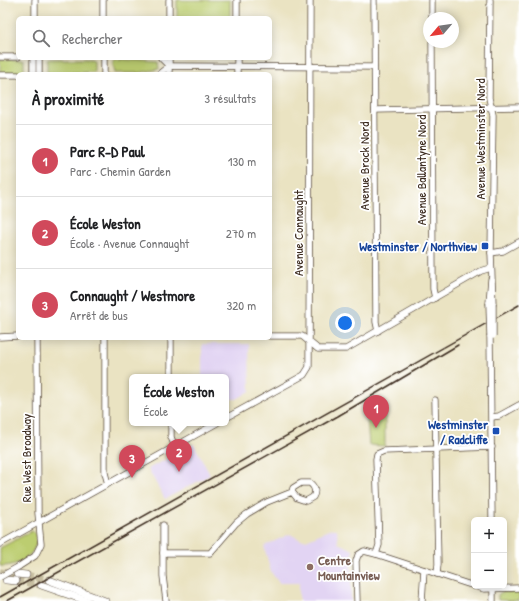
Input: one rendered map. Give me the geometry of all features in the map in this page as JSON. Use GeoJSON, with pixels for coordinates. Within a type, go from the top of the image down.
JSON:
{"type":"FeatureCollection","features":[{"type":"Feature","properties":{"kind":"main road"},"geometry":{"type":"LineString","coordinates":[[3,579],[17,574],[26,575]]}},
{"type":"Feature","properties":{"kind":"main road"},"geometry":{"type":"LineString","coordinates":[[50,580],[105,601]]}},
{"type":"Feature","properties":{"kind":"main road"},"geometry":{"type":"LineString","coordinates":[[41,585],[87,601]]}},
{"type":"Feature","properties":{"kind":"street"},"geometry":{"type":"LineString","coordinates":[[35,0],[35,16]]}},
{"type":"Feature","properties":{"kind":"street"},"geometry":{"type":"LineString","coordinates":[[103,0],[103,16]]}},
{"type":"Feature","properties":{"kind":"street"},"geometry":{"type":"LineString","coordinates":[[169,0],[169,16]]}},
{"type":"Feature","properties":{"kind":"street"},"geometry":{"type":"LineString","coordinates":[[237,0],[237,16]]}},
{"type":"Feature","properties":{"kind":"street","name":"Avenue Connaught"},"geometry":{"type":"LineString","coordinates":[[229,416],[307,372],[309,367],[310,0]]}},
{"type":"Feature","properties":{"kind":"street","name":"Avenue Brock Nord"},"geometry":{"type":"LineString","coordinates":[[374,0],[376,322],[378,331]]}},
{"type":"Feature","properties":{"kind":"street"},"geometry":{"type":"LineString","coordinates":[[432,0],[432,12]]}},
{"type":"Feature","properties":{"kind":"street","name":"Avenue Westminster Nord"},"geometry":{"type":"LineString","coordinates":[[490,0],[489,98],[493,115],[491,304],[494,392],[492,401],[492,517]]}},
{"type":"Feature","properties":{"kind":"street","name":"Avenue Ballantyne Nord"},"geometry":{"type":"LineString","coordinates":[[432,48],[433,290],[435,298]]}},
{"type":"Feature","properties":{"kind":"street"},"geometry":{"type":"LineString","coordinates":[[0,57],[16,57]]}},
{"type":"Feature","properties":{"kind":"street"},"geometry":{"type":"LineString","coordinates":[[33,60],[33,72]]}},
{"type":"Feature","properties":{"kind":"street"},"geometry":{"type":"LineString","coordinates":[[38,60],[39,72]]}},
{"type":"Feature","properties":{"kind":"street"},"geometry":{"type":"LineString","coordinates":[[104,60],[104,72]]}},
{"type":"Feature","properties":{"kind":"street"},"geometry":{"type":"LineString","coordinates":[[163,60],[169,66]]}},
{"type":"Feature","properties":{"kind":"street"},"geometry":{"type":"LineString","coordinates":[[169,60],[169,72]]}},
{"type":"Feature","properties":{"kind":"street"},"geometry":{"type":"LineString","coordinates":[[237,60],[237,72]]}},
{"type":"Feature","properties":{"kind":"street"},"geometry":{"type":"LineString","coordinates":[[162,72],[169,66],[374,67]]}},
{"type":"Feature","properties":{"kind":"street"},"geometry":{"type":"LineString","coordinates":[[0,75],[16,75]]}},
{"type":"Feature","properties":{"kind":"street"},"geometry":{"type":"LineString","coordinates":[[375,110],[519,107]]}},
{"type":"Feature","properties":{"kind":"street"},"geometry":{"type":"LineString","coordinates":[[491,253],[503,251],[519,242]]}},
{"type":"Feature","properties":{"kind":"street"},"geometry":{"type":"LineString","coordinates":[[272,336],[302,336],[318,349],[346,349],[481,272],[491,268]]}},
{"type":"Feature","properties":{"kind":"street"},"geometry":{"type":"LineString","coordinates":[[0,337],[16,336]]}},
{"type":"Feature","properties":{"kind":"street","name":"Rue West Broadway"},"geometry":{"type":"LineString","coordinates":[[17,574],[39,551],[41,541],[39,523],[37,340]]}},
{"type":"Feature","properties":{"kind":"street"},"geometry":{"type":"LineString","coordinates":[[105,340],[105,473],[108,484]]}},
{"type":"Feature","properties":{"kind":"street"},"geometry":{"type":"LineString","coordinates":[[170,340],[170,374]]}},
{"type":"Feature","properties":{"kind":"street"},"geometry":{"type":"LineString","coordinates":[[435,400],[437,574]]}},
{"type":"Feature","properties":{"kind":"street"},"geometry":{"type":"LineString","coordinates":[[492,417],[500,416],[519,405]]}},
{"type":"Feature","properties":{"kind":"street"},"geometry":{"type":"LineString","coordinates":[[171,426],[171,437],[175,446]]}},
{"type":"Feature","properties":{"kind":"street"},"geometry":{"type":"LineString","coordinates":[[0,544],[212,426]]}},
{"type":"Feature","properties":{"kind":"street"},"geometry":{"type":"LineString","coordinates":[[376,554],[378,546],[377,454],[383,451],[492,447]]}},
{"type":"Feature","properties":{"kind":"street"},"geometry":{"type":"LineString","coordinates":[[163,553],[210,553],[236,523],[247,514],[267,502],[292,492]]}},
{"type":"Feature","properties":{"kind":"street"},"geometry":{"type":"LineString","coordinates":[[163,525],[163,582],[166,601]]}},
{"type":"Feature","properties":{"kind":"street"},"geometry":{"type":"LineString","coordinates":[[356,601],[356,561],[359,554],[366,551],[471,585]]}},
{"type":"Feature","properties":{"kind":"street"},"geometry":{"type":"LineString","coordinates":[[422,601],[424,570]]}},
{"type":"Feature","properties":{"kind":"street"},"geometry":{"type":"LineString","coordinates":[[3,579],[17,574]]}},
{"type":"Feature","properties":{"kind":"street"},"geometry":{"type":"LineString","coordinates":[[507,588],[519,588]]}},
{"type":"Feature","properties":{"kind":"street"},"geometry":{"type":"LineString","coordinates":[[493,589],[493,601]]}},
{"type":"Feature","properties":{"kind":"shaded area"},"geometry":{"type":"Polygon","coordinates":[[[202,344],[249,344],[250,391],[237,399],[229,399],[229,374],[202,374],[202,344]]]}},
{"type":"Feature","properties":{"kind":"shaded area"},"geometry":{"type":"Polygon","coordinates":[[[194,444],[210,475],[165,499],[148,469],[194,444]]]}},
{"type":"Feature","properties":{"kind":"shaded area","name":"Centre Mountainview"},"geometry":{"type":"Polygon","coordinates":[[[331,529],[337,529],[338,543],[353,550],[351,561],[351,601],[299,601],[299,583],[279,583],[271,572],[264,546],[290,534],[301,540],[306,540],[331,529]]]}},
{"type":"Feature","properties":{"kind":"green space"},"geometry":{"type":"Polygon","coordinates":[[[177,0],[230,0],[230,16],[177,16],[177,0]]]}},
{"type":"Feature","properties":{"kind":"green space"},"geometry":{"type":"Polygon","coordinates":[[[0,59],[24,60],[24,72],[0,73],[0,59]]]}},
{"type":"Feature","properties":{"kind":"green space"},"geometry":{"type":"Polygon","coordinates":[[[47,60],[93,60],[94,62],[94,72],[47,72],[47,60]]]}},
{"type":"Feature","properties":{"kind":"green space"},"geometry":{"type":"Polygon","coordinates":[[[115,60],[130,60],[158,62],[159,69],[143,72],[115,72],[113,62],[115,60]]]}},
{"type":"Feature","properties":{"kind":"green space"},"geometry":{"type":"Polygon","coordinates":[[[385,411],[385,446],[369,445],[367,419],[385,411]]]}},
{"type":"Feature","properties":{"kind":"green space"},"geometry":{"type":"Polygon","coordinates":[[[32,531],[36,534],[36,541],[35,548],[31,553],[20,562],[7,566],[0,566],[0,548],[32,531]]]}},
{"type":"Feature","properties":{"kind":"green space"},"geometry":{"type":"Polygon","coordinates":[[[501,592],[519,592],[519,601],[498,600],[498,595],[501,592]]]}},
{"type":"Feature","properties":{"kind":"tunnel"},"geometry":{"type":"LineString","coordinates":[[0,572],[17,574]]}},
{"type":"Feature","properties":{"kind":"tunnel"},"geometry":{"type":"LineString","coordinates":[[26,575],[49,580]]}},
{"type":"Feature","properties":{"kind":"tunnel"},"geometry":{"type":"LineString","coordinates":[[16,581],[41,585]]}},
{"type":"Feature","properties":{"kind":"railway"},"geometry":{"type":"LineString","coordinates":[[0,597],[519,305]]}},
{"type":"Feature","properties":{"kind":"railway"},"geometry":{"type":"LineString","coordinates":[[7,601],[338,416],[458,345]]}},
{"type":"Feature","properties":{"kind":"place","name":"Westminster / Northview"},"geometry":{"type":"Point","coordinates":[485,246]}},
{"type":"Feature","properties":{"kind":"place","name":"Parc R-D Paul"},"geometry":{"type":"Point","coordinates":[376,428]}},
{"type":"Feature","properties":{"kind":"place","name":"Westminster / Radcliffe"},"geometry":{"type":"Point","coordinates":[496,431]}},
{"type":"Feature","properties":{"kind":"place","name":"École Weston"},"geometry":{"type":"Point","coordinates":[179,472]}},
{"type":"Feature","properties":{"kind":"place","name":"Connaught / Westmore"},"geometry":{"type":"Point","coordinates":[132,478]}},
{"type":"Feature","properties":{"kind":"place","name":"Centre Mountainview"},"geometry":{"type":"Point","coordinates":[310,567]}}]}
